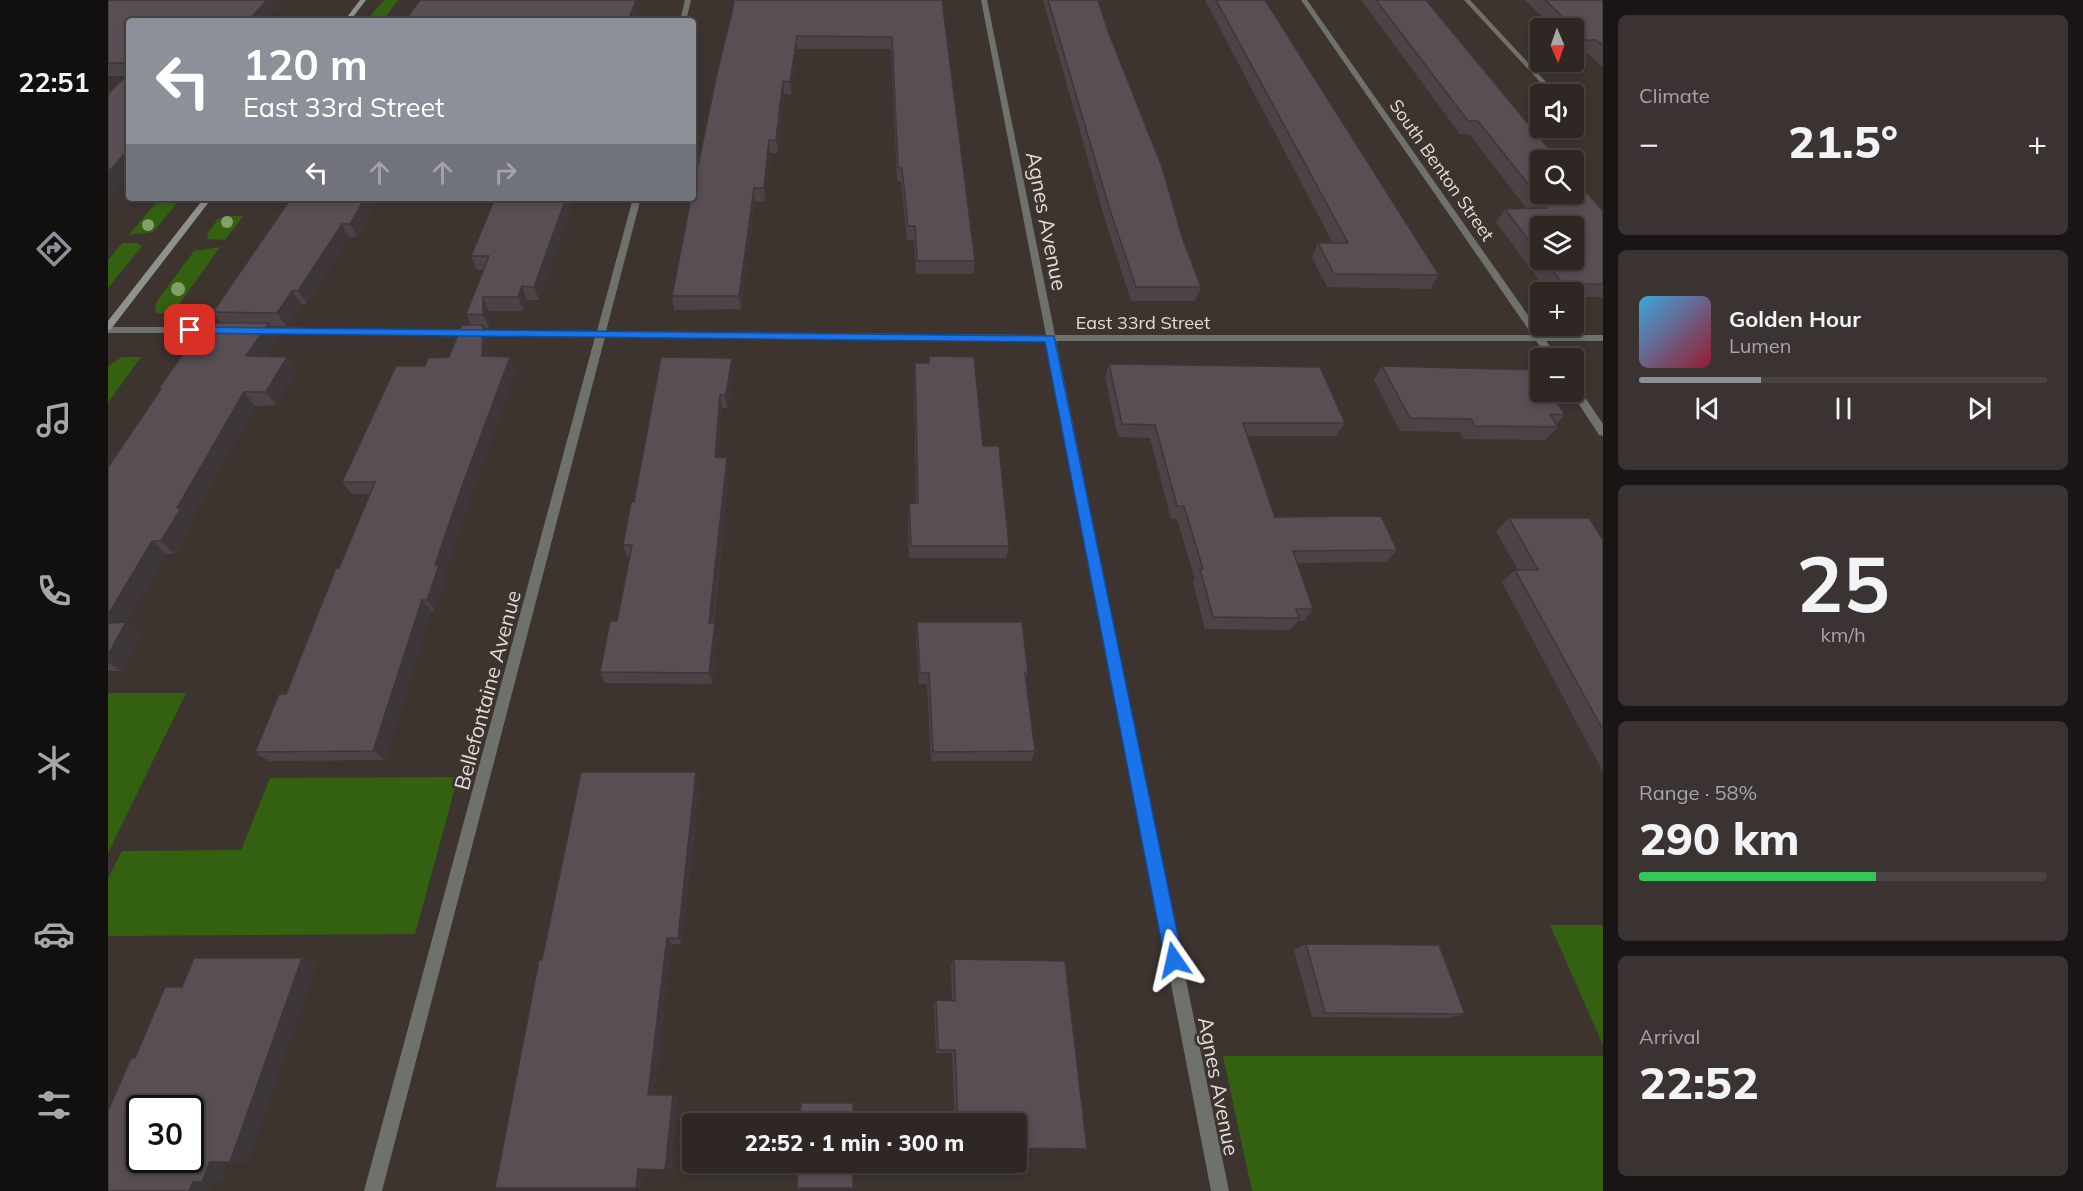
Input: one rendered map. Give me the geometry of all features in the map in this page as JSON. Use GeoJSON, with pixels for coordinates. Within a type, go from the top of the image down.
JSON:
{"type":"FeatureCollection","features":[{"type":"Feature","properties":{"kind":"main road"},"geometry":{"type":"LineString","coordinates":[[349,18],[363,0]]}},
{"type":"Feature","properties":{"kind":"main road"},"geometry":{"type":"LineString","coordinates":[[108,328],[206,201]]}},
{"type":"Feature","properties":{"kind":"street"},"geometry":{"type":"LineString","coordinates":[[684,18],[688,0]]}},
{"type":"Feature","properties":{"kind":"street","name":"Agnes Avenue"},"geometry":{"type":"LineString","coordinates":[[984,0],[1220,1191]]}},
{"type":"Feature","properties":{"kind":"street","name":"South Benton Street"},"geometry":{"type":"LineString","coordinates":[[1304,0],[1546,348]]}},
{"type":"Feature","properties":{"kind":"street"},"geometry":{"type":"LineString","coordinates":[[1467,0],[1545,84]]}},
{"type":"Feature","properties":{"kind":"street","name":"Bellefontaine Avenue"},"geometry":{"type":"LineString","coordinates":[[374,1191],[636,201]]}},
{"type":"Feature","properties":{"kind":"street"},"geometry":{"type":"LineString","coordinates":[[108,328],[226,330]]}},
{"type":"Feature","properties":{"kind":"street","name":"East 33rd Street"},"geometry":{"type":"LineString","coordinates":[[250,331],[1050,338],[1603,338]]}},
{"type":"Feature","properties":{"kind":"street"},"geometry":{"type":"LineString","coordinates":[[1583,402],[1603,432]]}},
{"type":"Feature","properties":{"kind":"green space"},"geometry":{"type":"Polygon","coordinates":[[[384,0],[398,0],[385,18],[369,18],[384,0]]]}},
{"type":"Feature","properties":{"kind":"green space"},"geometry":{"type":"Polygon","coordinates":[[[157,201],[179,201],[153,232],[129,235],[157,201]]]}},
{"type":"Feature","properties":{"kind":"green space"},"geometry":{"type":"Polygon","coordinates":[[[227,216],[243,216],[225,240],[208,239],[207,234],[218,219],[227,216]]]}},
{"type":"Feature","properties":{"kind":"green space"},"geometry":{"type":"Polygon","coordinates":[[[122,243],[137,243],[142,246],[108,288],[108,260],[122,243]]]}},
{"type":"Feature","properties":{"kind":"green space"},"geometry":{"type":"Polygon","coordinates":[[[220,247],[174,311],[158,314],[155,310],[157,301],[194,251],[220,247]]]}},
{"type":"Feature","properties":{"kind":"green space"},"geometry":{"type":"Polygon","coordinates":[[[122,357],[141,357],[108,403],[108,366],[122,357]]]}},
{"type":"Feature","properties":{"kind":"green space"},"geometry":{"type":"Polygon","coordinates":[[[108,693],[186,693],[108,853],[108,693]]]}},
{"type":"Feature","properties":{"kind":"green space"},"geometry":{"type":"Polygon","coordinates":[[[458,777],[415,934],[108,936],[108,879],[122,851],[241,850],[270,778],[458,777]]]}},
{"type":"Feature","properties":{"kind":"green space"},"geometry":{"type":"Polygon","coordinates":[[[1550,925],[1603,925],[1603,1045],[1550,925]]]}},
{"type":"Feature","properties":{"kind":"green space"},"geometry":{"type":"Polygon","coordinates":[[[1223,1056],[1603,1056],[1603,1191],[1252,1191],[1223,1056]]]}},
{"type":"Feature","properties":{"kind":"building"},"geometry":{"type":"Polygon","coordinates":[[[108,0],[267,0],[251,18],[126,18],[126,63],[108,63],[108,0]]]}},
{"type":"Feature","properties":{"kind":"building"},"geometry":{"type":"Polygon","coordinates":[[[420,0],[636,0],[629,18],[407,18],[420,0]]]}},
{"type":"Feature","properties":{"kind":"building"},"geometry":{"type":"Polygon","coordinates":[[[734,0],[942,0],[975,261],[917,261],[915,226],[908,226],[902,168],[898,168],[892,37],[797,36],[790,82],[783,81],[776,140],[769,140],[764,188],[754,188],[739,296],[672,296],[690,201],[696,201],[696,175],[734,0]]]}},
{"type":"Feature","properties":{"kind":"building"},"geometry":{"type":"Polygon","coordinates":[[[1048,0],[1098,0],[1162,167],[1182,237],[1201,287],[1136,287],[1109,207],[1048,0]]]}},
{"type":"Feature","properties":{"kind":"building"},"geometry":{"type":"Polygon","coordinates":[[[1216,0],[1265,0],[1439,275],[1334,274],[1318,243],[1348,243],[1216,0]]]}},
{"type":"Feature","properties":{"kind":"building"},"geometry":{"type":"Polygon","coordinates":[[[1376,0],[1426,0],[1530,126],[1530,138],[1540,138],[1550,150],[1530,150],[1530,187],[1478,121],[1468,121],[1376,0]]]}},
{"type":"Feature","properties":{"kind":"building"},"geometry":{"type":"Polygon","coordinates":[[[1545,0],[1603,0],[1603,45],[1596,40],[1587,40],[1584,37],[1584,18],[1564,18],[1545,0]]]}},
{"type":"Feature","properties":{"kind":"building"},"geometry":{"type":"Polygon","coordinates":[[[126,76],[126,152],[108,172],[108,94],[126,76]]]}},
{"type":"Feature","properties":{"kind":"building"},"geometry":{"type":"Polygon","coordinates":[[[1584,189],[1603,211],[1603,284],[1561,282],[1552,270],[1584,270],[1584,216],[1530,216],[1530,242],[1505,209],[1547,208],[1544,204],[1584,204],[1584,189]]]}},
{"type":"Feature","properties":{"kind":"building"},"geometry":{"type":"Polygon","coordinates":[[[289,201],[363,201],[350,224],[342,224],[298,291],[292,291],[277,313],[213,312],[289,201]]]}},
{"type":"Feature","properties":{"kind":"building"},"geometry":{"type":"Polygon","coordinates":[[[494,201],[565,201],[534,287],[522,286],[518,297],[483,297],[483,315],[466,314],[489,256],[471,256],[494,201]]]}},
{"type":"Feature","properties":{"kind":"building"},"geometry":{"type":"Polygon","coordinates":[[[205,323],[269,323],[246,356],[287,357],[266,392],[244,392],[177,508],[181,508],[161,541],[152,541],[108,615],[108,467],[161,389],[158,389],[205,323]]]}},
{"type":"Feature","properties":{"kind":"building"},"geometry":{"type":"Polygon","coordinates":[[[462,325],[483,325],[482,356],[510,357],[435,565],[439,565],[427,600],[422,600],[373,751],[255,752],[279,694],[286,694],[336,568],[339,568],[375,482],[342,482],[396,366],[425,366],[428,358],[449,357],[462,325]]]}},
{"type":"Feature","properties":{"kind":"building"},"geometry":{"type":"Polygon","coordinates":[[[929,356],[974,357],[983,446],[999,446],[1009,546],[911,546],[909,503],[918,503],[915,363],[929,363],[929,356]]]}},
{"type":"Feature","properties":{"kind":"building"},"geometry":{"type":"Polygon","coordinates":[[[661,357],[732,358],[727,389],[725,395],[720,395],[715,457],[727,458],[709,623],[715,623],[709,673],[600,672],[610,621],[617,621],[632,545],[623,545],[631,502],[634,502],[661,357]]]}},
{"type":"Feature","properties":{"kind":"building"},"geometry":{"type":"Polygon","coordinates":[[[1109,364],[1320,367],[1345,423],[1243,423],[1275,517],[1381,516],[1397,550],[1293,551],[1313,609],[1296,609],[1299,618],[1213,617],[1200,569],[1203,569],[1184,506],[1177,506],[1155,425],[1122,424],[1109,364]]]}},
{"type":"Feature","properties":{"kind":"building"},"geometry":{"type":"Polygon","coordinates":[[[1382,366],[1530,370],[1530,402],[1557,402],[1565,415],[1550,414],[1558,427],[1475,426],[1471,419],[1410,418],[1382,366]]]}},
{"type":"Feature","properties":{"kind":"building"},"geometry":{"type":"Polygon","coordinates":[[[1509,518],[1589,518],[1603,540],[1603,730],[1515,570],[1538,570],[1509,518]]]}},
{"type":"Feature","properties":{"kind":"building"},"geometry":{"type":"Polygon","coordinates":[[[126,622],[108,655],[108,623],[126,622]]]}},
{"type":"Feature","properties":{"kind":"building"},"geometry":{"type":"Polygon","coordinates":[[[917,622],[1022,622],[1028,673],[1025,673],[1035,751],[933,752],[929,673],[920,673],[917,622]]]}},
{"type":"Feature","properties":{"kind":"building"},"geometry":{"type":"Polygon","coordinates":[[[581,772],[696,772],[678,938],[667,938],[648,1095],[673,1095],[665,1170],[638,1169],[636,1188],[495,1188],[539,960],[542,960],[581,772]]]}},
{"type":"Feature","properties":{"kind":"building"},"geometry":{"type":"Polygon","coordinates":[[[1306,944],[1439,945],[1465,1014],[1325,1013],[1306,944]]]}},
{"type":"Feature","properties":{"kind":"building"},"geometry":{"type":"Polygon","coordinates":[[[194,958],[302,958],[230,1162],[210,1162],[202,1182],[193,1182],[189,1191],[108,1191],[108,1111],[131,1058],[135,1058],[165,987],[182,987],[194,958]]]}},
{"type":"Feature","properties":{"kind":"building"},"geometry":{"type":"Polygon","coordinates":[[[954,959],[1065,961],[1087,1149],[1027,1148],[1027,1113],[958,1113],[955,1050],[938,1050],[936,1000],[955,1001],[954,959]]]}},
{"type":"Feature","properties":{"kind":"building"},"geometry":{"type":"Polygon","coordinates":[[[801,1103],[853,1103],[853,1113],[801,1113],[801,1103]]]}},
{"type":"Feature","properties":{"kind":"building"},"geometry":{"type":"Polygon","coordinates":[[[798,1173],[853,1173],[853,1188],[797,1188],[798,1173]]]}},
{"type":"Feature","properties":{"kind":"route"},"geometry":{"type":"LineString","coordinates":[[190,330],[1050,338],[1174,960]]}}]}
